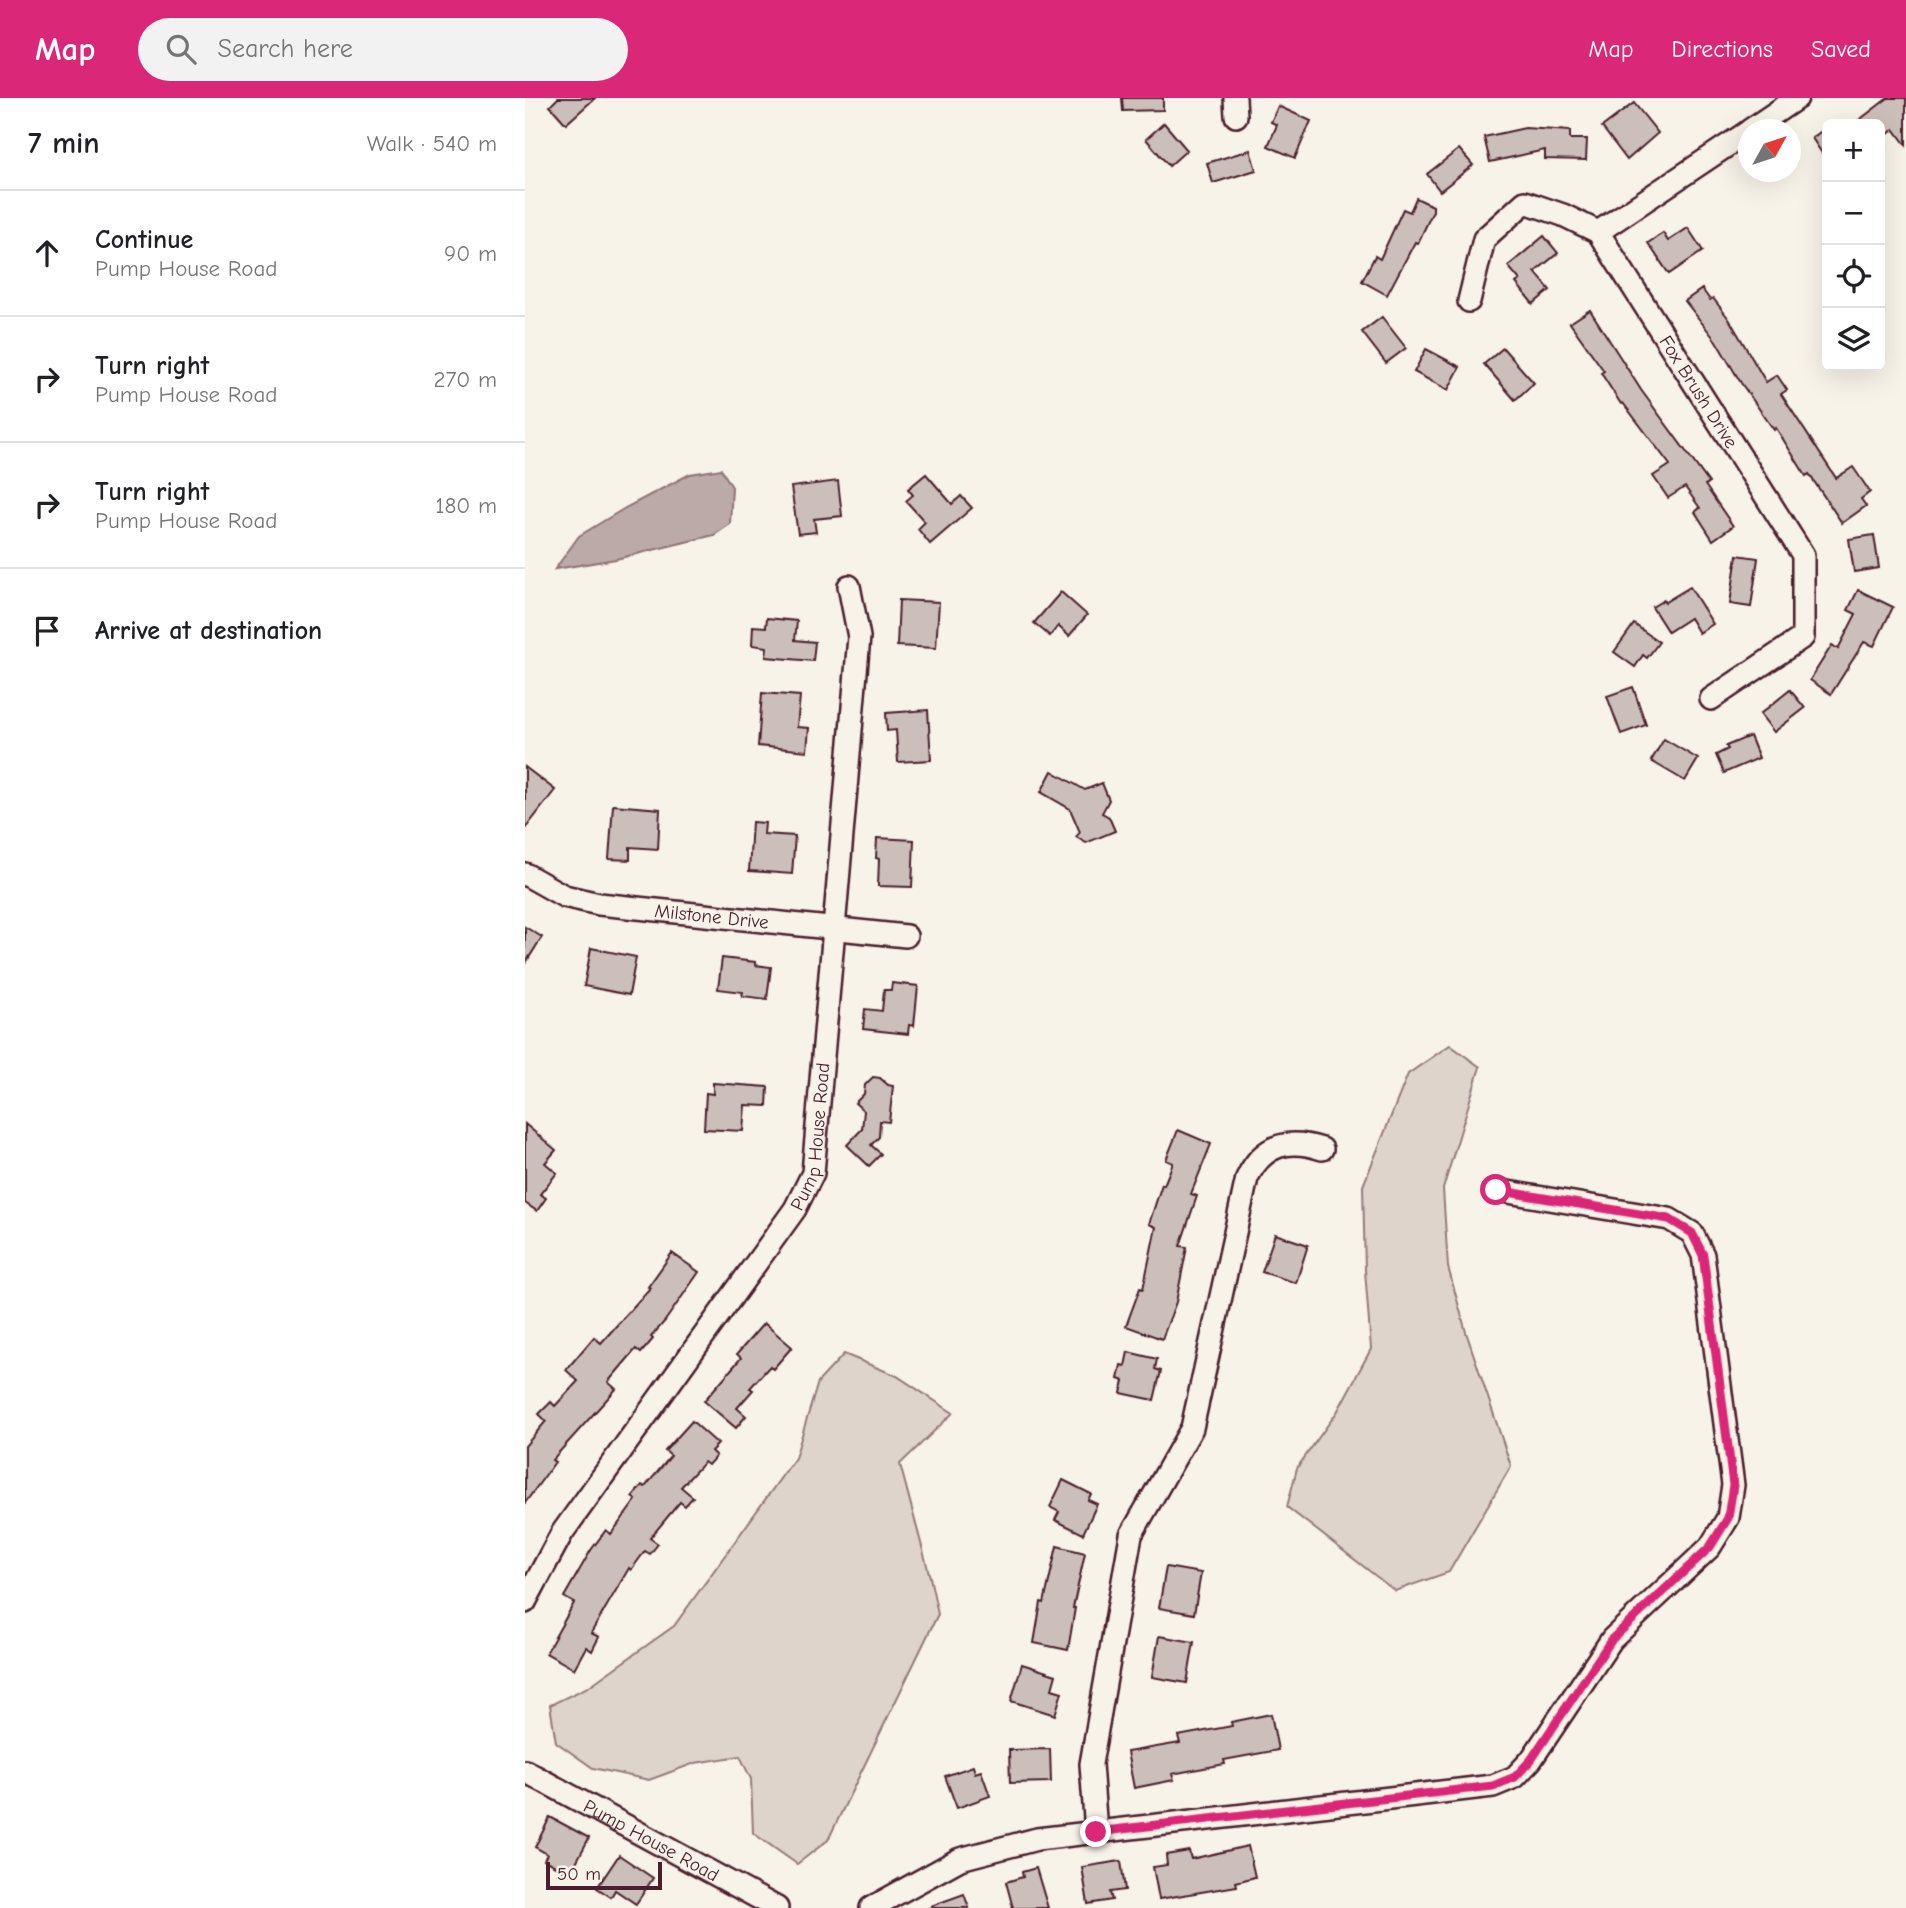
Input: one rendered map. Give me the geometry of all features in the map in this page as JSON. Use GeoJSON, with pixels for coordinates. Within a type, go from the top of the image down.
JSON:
{"type":"FeatureCollection","features":[{"type":"Feature","properties":{"kind":"street"},"geometry":{"type":"LineString","coordinates":[[1766,119],[1797,98]]}},
{"type":"Feature","properties":{"kind":"street"},"geometry":{"type":"LineString","coordinates":[[1469,301],[1484,239],[1525,202],[1563,215],[1598,232],[1738,137]]}},
{"type":"Feature","properties":{"kind":"street","name":"Fox Brush Drive"},"geometry":{"type":"LineString","coordinates":[[1598,232],[1803,555],[1803,637],[1711,699]]}},
{"type":"Feature","properties":{"kind":"street","name":"Pump House Road"},"geometry":{"type":"LineString","coordinates":[[525,1602],[562,1533],[795,1209],[813,1173],[859,637],[849,586]]}},
{"type":"Feature","properties":{"kind":"street","name":"Milstone Drive"},"geometry":{"type":"LineString","coordinates":[[525,874],[564,896],[599,904],[906,936]]}},
{"type":"Feature","properties":{"kind":"street"},"geometry":{"type":"LineString","coordinates":[[1096,1832],[1091,1764],[1131,1535],[1192,1428],[1247,1178],[1253,1165],[1279,1145],[1296,1142],[1322,1149]]}},
{"type":"Feature","properties":{"kind":"street"},"geometry":{"type":"LineString","coordinates":[[871,1908],[960,1858],[1037,1839],[1493,1786],[1515,1777],[1531,1760],[1612,1639],[1710,1547],[1728,1518],[1733,1485],[1703,1255],[1692,1233],[1669,1219],[1496,1190]]}},
{"type":"Feature","properties":{"kind":"street","name":"Pump House Road"},"geometry":{"type":"LineString","coordinates":[[525,1771],[777,1908]]}},
{"type":"Feature","properties":{"kind":"shaded area"},"geometry":{"type":"Polygon","coordinates":[[[721,469],[732,487],[730,524],[714,535],[616,559],[555,569],[579,536],[625,508],[690,474],[721,469]]]}},
{"type":"Feature","properties":{"kind":"shaded area"},"geometry":{"type":"Polygon","coordinates":[[[1450,1045],[1480,1067],[1443,1189],[1448,1267],[1466,1332],[1511,1466],[1449,1572],[1395,1591],[1287,1507],[1297,1468],[1337,1412],[1371,1349],[1365,1270],[1363,1186],[1408,1074],[1450,1045]]]}},
{"type":"Feature","properties":{"kind":"shaded area"},"geometry":{"type":"Polygon","coordinates":[[[844,1354],[897,1376],[953,1413],[900,1464],[938,1614],[828,1840],[797,1864],[753,1833],[751,1779],[740,1756],[695,1763],[649,1780],[593,1768],[556,1742],[550,1705],[588,1687],[674,1626],[795,1458],[818,1382],[844,1354]]]}},
{"type":"Feature","properties":{"kind":"building"},"geometry":{"type":"Polygon","coordinates":[[[558,98],[595,98],[566,124],[550,106],[558,98]]]}},
{"type":"Feature","properties":{"kind":"building"},"geometry":{"type":"Polygon","coordinates":[[[1122,98],[1163,98],[1163,110],[1123,111],[1122,98]]]}},
{"type":"Feature","properties":{"kind":"building"},"geometry":{"type":"Polygon","coordinates":[[[1888,98],[1906,98],[1906,145],[1894,129],[1885,137],[1885,119],[1861,119],[1888,98]]]}},
{"type":"Feature","properties":{"kind":"building"},"geometry":{"type":"Polygon","coordinates":[[[1634,103],[1658,133],[1627,160],[1602,127],[1634,103]]]}},
{"type":"Feature","properties":{"kind":"building"},"geometry":{"type":"Polygon","coordinates":[[[1278,106],[1311,121],[1295,158],[1268,146],[1277,125],[1271,122],[1278,106]]]}},
{"type":"Feature","properties":{"kind":"building"},"geometry":{"type":"Polygon","coordinates":[[[1164,123],[1187,150],[1169,166],[1146,139],[1164,123]]]}},
{"type":"Feature","properties":{"kind":"building"},"geometry":{"type":"Polygon","coordinates":[[[1525,128],[1570,131],[1570,139],[1587,139],[1586,160],[1545,159],[1545,150],[1490,162],[1484,137],[1525,128]]]}},
{"type":"Feature","properties":{"kind":"building"},"geometry":{"type":"Polygon","coordinates":[[[1822,131],[1822,153],[1812,138],[1822,131]]]}},
{"type":"Feature","properties":{"kind":"building"},"geometry":{"type":"Polygon","coordinates":[[[1459,149],[1473,165],[1440,191],[1427,174],[1459,149]]]}},
{"type":"Feature","properties":{"kind":"building"},"geometry":{"type":"Polygon","coordinates":[[[1250,150],[1256,170],[1213,183],[1207,163],[1250,150]]]}},
{"type":"Feature","properties":{"kind":"building"},"geometry":{"type":"Polygon","coordinates":[[[1416,198],[1433,206],[1433,211],[1418,243],[1415,242],[1387,295],[1362,281],[1375,256],[1380,259],[1403,209],[1410,212],[1416,198]]]}},
{"type":"Feature","properties":{"kind":"building"},"geometry":{"type":"Polygon","coordinates":[[[1688,228],[1703,251],[1669,274],[1648,243],[1663,233],[1668,241],[1688,228]]]}},
{"type":"Feature","properties":{"kind":"building"},"geometry":{"type":"Polygon","coordinates":[[[1544,236],[1558,253],[1535,272],[1550,290],[1533,304],[1516,283],[1520,280],[1508,266],[1544,236]]]}},
{"type":"Feature","properties":{"kind":"building"},"geometry":{"type":"Polygon","coordinates":[[[1702,289],[1710,300],[1713,298],[1729,319],[1766,382],[1777,375],[1787,390],[1781,394],[1836,478],[1853,467],[1870,492],[1861,499],[1866,506],[1842,523],[1809,474],[1806,476],[1776,428],[1774,430],[1741,383],[1716,341],[1685,301],[1702,289]]]}},
{"type":"Feature","properties":{"kind":"building"},"geometry":{"type":"Polygon","coordinates":[[[1590,310],[1641,390],[1709,483],[1705,485],[1733,526],[1713,540],[1695,512],[1700,508],[1685,487],[1668,498],[1653,476],[1670,465],[1623,403],[1621,404],[1601,373],[1604,371],[1570,323],[1590,310]]]}},
{"type":"Feature","properties":{"kind":"building"},"geometry":{"type":"Polygon","coordinates":[[[1382,317],[1406,348],[1386,363],[1362,332],[1382,317]]]}},
{"type":"Feature","properties":{"kind":"building"},"geometry":{"type":"Polygon","coordinates":[[[1503,348],[1534,383],[1515,400],[1484,364],[1503,348]]]}},
{"type":"Feature","properties":{"kind":"building"},"geometry":{"type":"Polygon","coordinates":[[[1426,349],[1460,367],[1448,390],[1414,372],[1426,349]]]}},
{"type":"Feature","properties":{"kind":"building"},"geometry":{"type":"Polygon","coordinates":[[[926,474],[952,504],[961,496],[972,508],[930,544],[918,529],[925,522],[906,501],[913,495],[908,489],[926,474]]]}},
{"type":"Feature","properties":{"kind":"building"},"geometry":{"type":"Polygon","coordinates":[[[838,481],[842,516],[814,519],[816,532],[798,534],[791,487],[838,481]]]}},
{"type":"Feature","properties":{"kind":"building"},"geometry":{"type":"Polygon","coordinates":[[[1874,535],[1879,568],[1854,572],[1849,539],[1874,535]]]}},
{"type":"Feature","properties":{"kind":"building"},"geometry":{"type":"Polygon","coordinates":[[[1737,555],[1758,558],[1751,607],[1730,604],[1737,555]]]}},
{"type":"Feature","properties":{"kind":"building"},"geometry":{"type":"Polygon","coordinates":[[[1690,587],[1713,624],[1699,633],[1690,618],[1668,632],[1652,607],[1690,587]]]}},
{"type":"Feature","properties":{"kind":"building"},"geometry":{"type":"Polygon","coordinates":[[[1858,590],[1893,607],[1874,646],[1864,642],[1831,694],[1810,680],[1832,645],[1838,649],[1856,614],[1848,610],[1858,590]]]}},
{"type":"Feature","properties":{"kind":"building"},"geometry":{"type":"Polygon","coordinates":[[[1061,592],[1087,615],[1069,636],[1058,626],[1050,636],[1034,623],[1061,592]]]}},
{"type":"Feature","properties":{"kind":"building"},"geometry":{"type":"Polygon","coordinates":[[[899,600],[939,602],[936,648],[897,646],[899,600]]]}},
{"type":"Feature","properties":{"kind":"building"},"geometry":{"type":"Polygon","coordinates":[[[767,618],[797,621],[795,640],[815,642],[813,661],[766,657],[767,647],[752,645],[753,626],[766,627],[767,618]]]}},
{"type":"Feature","properties":{"kind":"building"},"geometry":{"type":"Polygon","coordinates":[[[1634,624],[1659,642],[1647,658],[1643,655],[1635,667],[1614,652],[1634,624]]]}},
{"type":"Feature","properties":{"kind":"building"},"geometry":{"type":"Polygon","coordinates":[[[1633,687],[1646,725],[1621,734],[1607,696],[1633,687]]]}},
{"type":"Feature","properties":{"kind":"building"},"geometry":{"type":"Polygon","coordinates":[[[1790,690],[1805,708],[1774,732],[1760,714],[1790,690]]]}},
{"type":"Feature","properties":{"kind":"building"},"geometry":{"type":"Polygon","coordinates":[[[762,693],[800,696],[797,727],[809,728],[807,751],[758,746],[762,693]]]}},
{"type":"Feature","properties":{"kind":"building"},"geometry":{"type":"Polygon","coordinates":[[[928,710],[931,760],[898,762],[896,730],[887,731],[886,713],[928,710]]]}},
{"type":"Feature","properties":{"kind":"building"},"geometry":{"type":"Polygon","coordinates":[[[1750,736],[1759,758],[1724,773],[1716,755],[1728,749],[1726,746],[1750,736]]]}},
{"type":"Feature","properties":{"kind":"building"},"geometry":{"type":"Polygon","coordinates":[[[1664,739],[1698,759],[1685,781],[1651,761],[1664,739]]]}},
{"type":"Feature","properties":{"kind":"building"},"geometry":{"type":"Polygon","coordinates":[[[525,767],[555,790],[525,829],[525,767]]]}},
{"type":"Feature","properties":{"kind":"building"},"geometry":{"type":"Polygon","coordinates":[[[1052,771],[1085,790],[1102,783],[1109,800],[1102,813],[1109,817],[1115,831],[1086,843],[1076,837],[1080,832],[1070,809],[1041,792],[1052,771]]]}},
{"type":"Feature","properties":{"kind":"building"},"geometry":{"type":"Polygon","coordinates":[[[613,805],[660,809],[658,849],[630,847],[630,860],[609,859],[613,805]]]}},
{"type":"Feature","properties":{"kind":"building"},"geometry":{"type":"Polygon","coordinates":[[[752,822],[765,823],[764,834],[795,836],[792,874],[749,871],[752,822]]]}},
{"type":"Feature","properties":{"kind":"building"},"geometry":{"type":"Polygon","coordinates":[[[877,838],[914,840],[912,887],[878,886],[877,838]]]}},
{"type":"Feature","properties":{"kind":"building"},"geometry":{"type":"Polygon","coordinates":[[[525,927],[542,937],[525,964],[525,927]]]}},
{"type":"Feature","properties":{"kind":"building"},"geometry":{"type":"Polygon","coordinates":[[[591,948],[636,957],[629,995],[584,986],[591,948]]]}},
{"type":"Feature","properties":{"kind":"building"},"geometry":{"type":"Polygon","coordinates":[[[722,958],[771,967],[767,999],[718,989],[722,958]]]}},
{"type":"Feature","properties":{"kind":"building"},"geometry":{"type":"Polygon","coordinates":[[[892,983],[918,986],[914,1026],[909,1025],[908,1034],[863,1029],[865,1009],[882,1011],[884,990],[891,990],[892,983]]]}},
{"type":"Feature","properties":{"kind":"building"},"geometry":{"type":"Polygon","coordinates":[[[873,1077],[893,1086],[889,1122],[880,1121],[879,1137],[871,1145],[881,1154],[869,1166],[847,1145],[862,1129],[864,1111],[855,1103],[864,1094],[865,1085],[873,1077]]]}},
{"type":"Feature","properties":{"kind":"building"},"geometry":{"type":"Polygon","coordinates":[[[713,1083],[768,1087],[767,1106],[745,1105],[743,1131],[704,1129],[706,1093],[713,1094],[713,1083]]]}},
{"type":"Feature","properties":{"kind":"building"},"geometry":{"type":"Polygon","coordinates":[[[525,1124],[556,1150],[545,1163],[557,1173],[540,1194],[546,1198],[537,1211],[525,1203],[525,1124]]]}},
{"type":"Feature","properties":{"kind":"building"},"geometry":{"type":"Polygon","coordinates":[[[1178,1130],[1211,1144],[1191,1194],[1197,1196],[1180,1246],[1187,1247],[1176,1302],[1162,1339],[1126,1326],[1140,1288],[1143,1289],[1156,1227],[1149,1224],[1162,1184],[1164,1185],[1173,1163],[1166,1160],[1178,1130]]]}},
{"type":"Feature","properties":{"kind":"building"},"geometry":{"type":"Polygon","coordinates":[[[1275,1234],[1308,1245],[1296,1283],[1262,1272],[1275,1234]]]}},
{"type":"Feature","properties":{"kind":"building"},"geometry":{"type":"Polygon","coordinates":[[[672,1253],[699,1272],[651,1337],[653,1339],[641,1353],[636,1349],[608,1382],[616,1389],[552,1460],[555,1462],[525,1503],[525,1446],[546,1421],[539,1414],[551,1402],[555,1406],[578,1381],[566,1370],[594,1337],[601,1343],[650,1288],[648,1287],[672,1253]]]}},
{"type":"Feature","properties":{"kind":"building"},"geometry":{"type":"Polygon","coordinates":[[[764,1323],[792,1347],[773,1369],[770,1366],[750,1388],[753,1390],[737,1408],[746,1416],[736,1428],[704,1401],[741,1358],[737,1354],[764,1323]]]}},
{"type":"Feature","properties":{"kind":"building"},"geometry":{"type":"Polygon","coordinates":[[[1128,1352],[1157,1359],[1155,1369],[1161,1371],[1154,1400],[1121,1393],[1124,1381],[1118,1379],[1128,1352]]]}},
{"type":"Feature","properties":{"kind":"building"},"geometry":{"type":"Polygon","coordinates":[[[692,1421],[718,1444],[711,1451],[716,1456],[708,1465],[704,1462],[681,1487],[693,1497],[685,1506],[680,1502],[650,1538],[658,1544],[650,1554],[645,1551],[631,1570],[629,1568],[591,1633],[599,1637],[592,1651],[586,1647],[574,1669],[546,1653],[574,1603],[564,1597],[591,1550],[606,1530],[611,1534],[636,1500],[632,1497],[642,1485],[645,1487],[671,1456],[665,1451],[692,1421]]]}},
{"type":"Feature","properties":{"kind":"building"},"geometry":{"type":"Polygon","coordinates":[[[1063,1480],[1091,1494],[1088,1500],[1097,1504],[1083,1534],[1055,1520],[1059,1512],[1050,1507],[1063,1480]]]}},
{"type":"Feature","properties":{"kind":"building"},"geometry":{"type":"Polygon","coordinates":[[[1057,1546],[1085,1553],[1073,1608],[1068,1650],[1034,1643],[1041,1602],[1044,1603],[1057,1546]]]}},
{"type":"Feature","properties":{"kind":"building"},"geometry":{"type":"Polygon","coordinates":[[[1166,1567],[1201,1573],[1194,1614],[1159,1608],[1166,1567]]]}},
{"type":"Feature","properties":{"kind":"building"},"geometry":{"type":"Polygon","coordinates":[[[1159,1636],[1194,1642],[1187,1683],[1152,1677],[1159,1636]]]}},
{"type":"Feature","properties":{"kind":"building"},"geometry":{"type":"Polygon","coordinates":[[[1022,1664],[1056,1675],[1052,1689],[1062,1692],[1055,1715],[1011,1701],[1022,1664]]]}},
{"type":"Feature","properties":{"kind":"building"},"geometry":{"type":"Polygon","coordinates":[[[1271,1714],[1278,1750],[1224,1760],[1225,1764],[1172,1774],[1174,1780],[1134,1788],[1127,1752],[1180,1743],[1178,1736],[1232,1726],[1231,1722],[1271,1714]]]}},
{"type":"Feature","properties":{"kind":"building"},"geometry":{"type":"Polygon","coordinates":[[[1050,1749],[1051,1782],[1010,1783],[1009,1750],[1050,1749]]]}},
{"type":"Feature","properties":{"kind":"building"},"geometry":{"type":"Polygon","coordinates":[[[973,1766],[975,1773],[981,1771],[990,1796],[957,1808],[945,1776],[973,1766]]]}},
{"type":"Feature","properties":{"kind":"building"},"geometry":{"type":"Polygon","coordinates":[[[550,1817],[589,1838],[570,1874],[544,1860],[547,1854],[535,1847],[550,1817]]]}},
{"type":"Feature","properties":{"kind":"building"},"geometry":{"type":"Polygon","coordinates":[[[1248,1846],[1255,1877],[1236,1882],[1237,1886],[1159,1899],[1153,1867],[1167,1865],[1166,1855],[1189,1851],[1191,1859],[1248,1846]]]}},
{"type":"Feature","properties":{"kind":"building"},"geometry":{"type":"Polygon","coordinates":[[[619,1855],[653,1878],[636,1904],[615,1890],[611,1897],[597,1888],[619,1855]]]}},
{"type":"Feature","properties":{"kind":"building"},"geometry":{"type":"Polygon","coordinates":[[[1121,1861],[1125,1890],[1110,1892],[1112,1900],[1088,1904],[1082,1867],[1121,1861]]]}},
{"type":"Feature","properties":{"kind":"building"},"geometry":{"type":"Polygon","coordinates":[[[1036,1868],[1048,1908],[1013,1908],[1006,1882],[1023,1877],[1022,1872],[1036,1868]]]}},
{"type":"Feature","properties":{"kind":"building"},"geometry":{"type":"Polygon","coordinates":[[[964,1894],[969,1908],[931,1908],[931,1906],[964,1894]]]}},
{"type":"Feature","properties":{"kind":"route"},"geometry":{"type":"LineString","coordinates":[[1096,1832],[1493,1786],[1515,1777],[1531,1760],[1612,1639],[1710,1547],[1728,1518],[1733,1485],[1703,1255],[1692,1233],[1669,1219],[1496,1190]]}}]}
